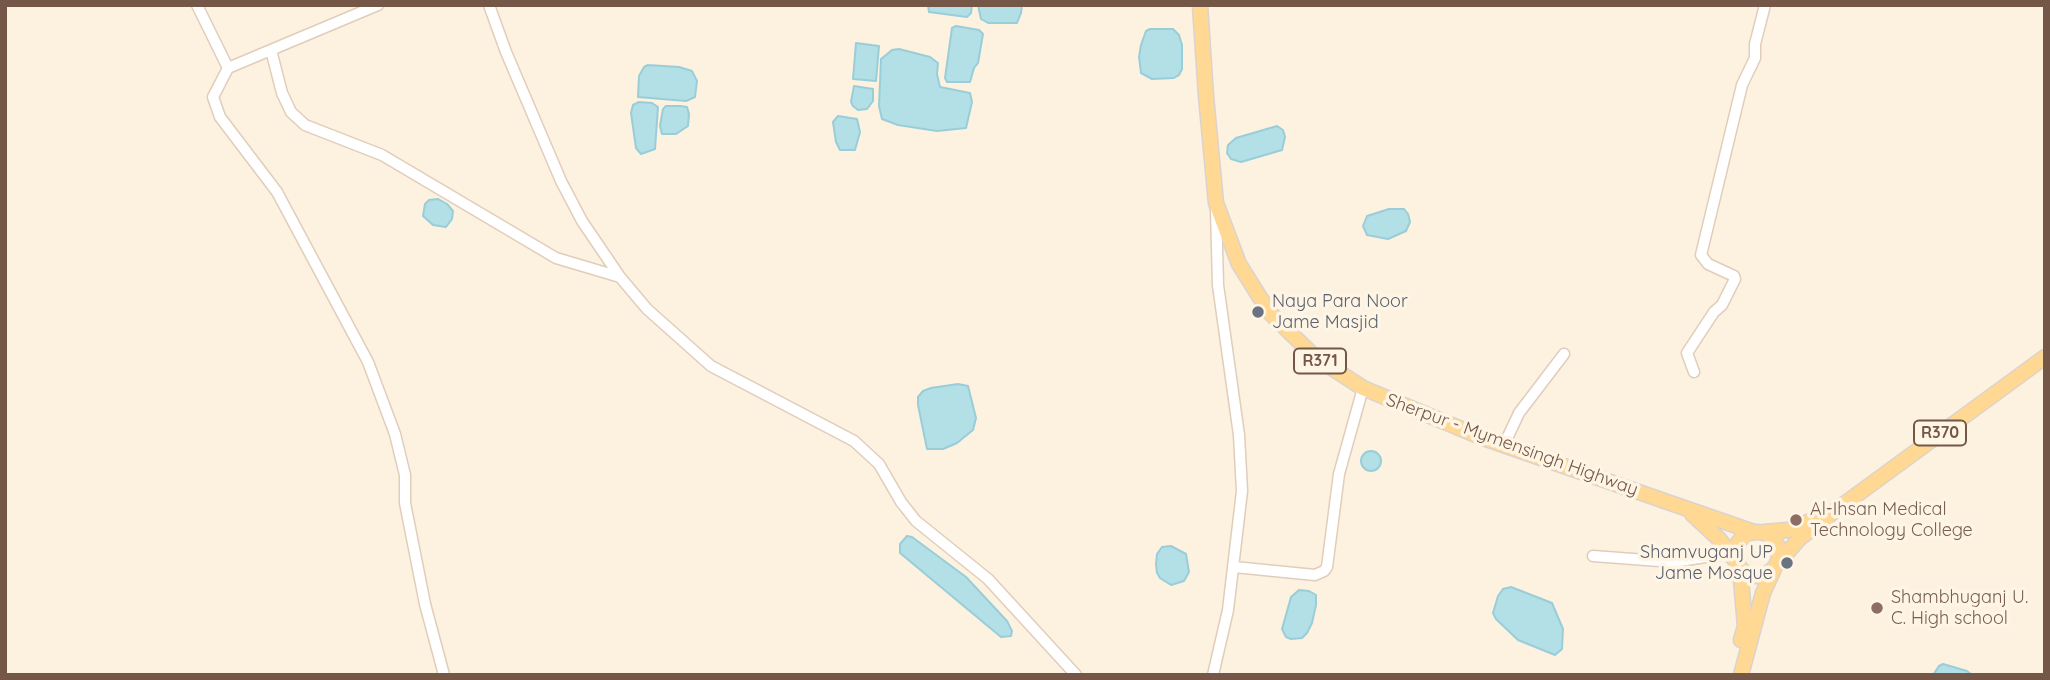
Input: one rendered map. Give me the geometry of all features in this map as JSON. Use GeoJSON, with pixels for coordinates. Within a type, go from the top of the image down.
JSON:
{"type":"FeatureCollection","features":[{"type":"Feature","properties":{"kind":"main road","name":"Sherpur - Mymensingh Highway"},"geometry":{"type":"LineString","coordinates":[[1200,5],[1216,203],[1240,264],[1269,312],[1315,357],[1363,388],[1504,445],[1758,532],[1796,528],[1836,510]]}},
{"type":"Feature","properties":{"kind":"main road","name":"R370"},"geometry":{"type":"LineString","coordinates":[[1741,675],[1763,593],[1776,566],[1800,538],[2045,357]]}},
{"type":"Feature","properties":{"kind":"main road","name":"Sherpur - Mymensingh Highway"},"geometry":{"type":"LineString","coordinates":[[1682,507],[1703,522],[1736,561]]}},
{"type":"Feature","properties":{"kind":"main road"},"geometry":{"type":"LineString","coordinates":[[1733,675],[1745,626],[1735,555],[1738,542],[1748,533],[1758,532],[1768,534],[1777,543],[1779,550],[1776,566],[1760,576],[1746,573],[1736,561]]}},
{"type":"Feature","properties":{"kind":"street"},"geometry":{"type":"LineString","coordinates":[[197,5],[228,68]]}},
{"type":"Feature","properties":{"kind":"street"},"geometry":{"type":"LineString","coordinates":[[378,5],[228,68],[213,97],[220,117],[277,192],[368,362],[395,434],[405,475],[405,503],[425,604],[444,675]]}},
{"type":"Feature","properties":{"kind":"street"},"geometry":{"type":"LineString","coordinates":[[489,5],[506,52],[561,180],[582,220],[620,277],[647,309],[711,366],[853,440],[871,455],[916,521],[988,579],[1076,675]]}},
{"type":"Feature","properties":{"kind":"street"},"geometry":{"type":"LineString","coordinates":[[1694,372],[1687,353],[1714,312],[1722,305],[1735,279],[1734,276],[1708,264],[1701,255],[1742,85],[1755,58],[1755,44],[1765,5]]}},
{"type":"Feature","properties":{"kind":"street"},"geometry":{"type":"LineString","coordinates":[[271,50],[291,112],[305,125],[382,155],[556,258],[620,277]]}},
{"type":"Feature","properties":{"kind":"street"},"geometry":{"type":"LineString","coordinates":[[1213,675],[1228,610],[1242,491],[1239,435],[1218,285],[1216,203]]}},
{"type":"Feature","properties":{"kind":"street"},"geometry":{"type":"LineString","coordinates":[[1504,445],[1519,413],[1564,354]]}},
{"type":"Feature","properties":{"kind":"street"},"geometry":{"type":"LineString","coordinates":[[1234,567],[1315,575],[1324,571],[1331,544],[1339,474],[1363,388]]}},
{"type":"Feature","properties":{"kind":"street"},"geometry":{"type":"LineString","coordinates":[[1593,556],[1673,562],[1736,561]]}},
{"type":"Feature","properties":{"kind":"water"},"geometry":{"type":"Polygon","coordinates":[[[928,5],[972,5],[971,13],[967,17],[929,12],[928,5]]]}},
{"type":"Feature","properties":{"kind":"water"},"geometry":{"type":"Polygon","coordinates":[[[978,5],[1022,5],[1017,23],[988,23],[981,19],[978,5]]]}},
{"type":"Feature","properties":{"kind":"water"},"geometry":{"type":"Polygon","coordinates":[[[956,26],[979,30],[983,34],[978,63],[970,82],[947,82],[945,78],[952,28],[956,26]]]}},
{"type":"Feature","properties":{"kind":"water"},"geometry":{"type":"Polygon","coordinates":[[[1173,29],[1179,35],[1182,45],[1182,69],[1174,78],[1152,79],[1141,73],[1141,45],[1146,31],[1173,29]]]}},
{"type":"Feature","properties":{"kind":"water"},"geometry":{"type":"Polygon","coordinates":[[[856,43],[879,46],[876,81],[853,79],[856,43]]]}},
{"type":"Feature","properties":{"kind":"water"},"geometry":{"type":"Polygon","coordinates":[[[899,49],[930,57],[938,63],[940,87],[970,93],[972,102],[966,128],[937,131],[898,125],[882,119],[879,106],[881,59],[892,50],[899,49]]]}},
{"type":"Feature","properties":{"kind":"water"},"geometry":{"type":"Polygon","coordinates":[[[648,65],[679,67],[692,71],[697,81],[695,97],[686,101],[638,97],[639,76],[648,65]]]}},
{"type":"Feature","properties":{"kind":"water"},"geometry":{"type":"Polygon","coordinates":[[[854,86],[873,89],[873,101],[867,109],[858,110],[853,106],[851,102],[854,86]]]}},
{"type":"Feature","properties":{"kind":"water"},"geometry":{"type":"Polygon","coordinates":[[[639,102],[652,103],[658,107],[655,149],[641,154],[636,148],[631,113],[633,105],[639,102]]]}},
{"type":"Feature","properties":{"kind":"water"},"geometry":{"type":"Polygon","coordinates":[[[666,106],[687,107],[688,126],[676,134],[662,134],[660,126],[663,109],[666,106]]]}},
{"type":"Feature","properties":{"kind":"water"},"geometry":{"type":"Polygon","coordinates":[[[838,116],[857,119],[860,132],[855,150],[840,150],[836,142],[833,122],[838,116]]]}},
{"type":"Feature","properties":{"kind":"water"},"geometry":{"type":"Polygon","coordinates":[[[1277,126],[1283,130],[1285,137],[1282,150],[1241,162],[1231,159],[1227,153],[1228,145],[1236,138],[1277,126]]]}},
{"type":"Feature","properties":{"kind":"water"},"geometry":{"type":"Polygon","coordinates":[[[438,199],[453,211],[452,219],[446,227],[433,225],[423,216],[425,204],[429,200],[438,199]]]}},
{"type":"Feature","properties":{"kind":"water"},"geometry":{"type":"Polygon","coordinates":[[[1389,209],[1404,209],[1408,214],[1410,222],[1406,231],[1388,239],[1367,235],[1363,226],[1367,216],[1389,209]]]}},
{"type":"Feature","properties":{"kind":"water"},"geometry":{"type":"Polygon","coordinates":[[[958,384],[968,386],[976,418],[973,430],[957,443],[943,449],[927,449],[918,397],[931,388],[958,384]]]}},
{"type":"Feature","properties":{"kind":"water"},"geometry":{"type":"Polygon","coordinates":[[[1371,451],[1378,454],[1381,461],[1378,468],[1371,471],[1364,468],[1361,461],[1364,454],[1371,451]]]}},
{"type":"Feature","properties":{"kind":"water"},"geometry":{"type":"Polygon","coordinates":[[[907,536],[966,577],[1007,621],[1012,631],[1011,636],[1001,637],[900,553],[900,544],[907,536]]]}},
{"type":"Feature","properties":{"kind":"water"},"geometry":{"type":"Polygon","coordinates":[[[1171,546],[1186,554],[1189,572],[1184,581],[1171,585],[1160,578],[1156,564],[1157,554],[1162,547],[1171,546]]]}},
{"type":"Feature","properties":{"kind":"water"},"geometry":{"type":"Polygon","coordinates":[[[1511,587],[1552,603],[1563,629],[1562,649],[1555,655],[1518,640],[1496,619],[1493,613],[1498,596],[1503,589],[1511,587]]]}},
{"type":"Feature","properties":{"kind":"water"},"geometry":{"type":"Polygon","coordinates":[[[1299,590],[1316,595],[1316,605],[1307,633],[1302,638],[1291,639],[1286,637],[1282,629],[1291,597],[1299,590]]]}},
{"type":"Feature","properties":{"kind":"water"},"geometry":{"type":"Polygon","coordinates":[[[1943,664],[1967,671],[1972,675],[1933,675],[1943,664]]]}},
{"type":"Feature","properties":{"kind":"place","name":"Naya Para Noor Jame Masjid"},"geometry":{"type":"Point","coordinates":[1258,312]}},
{"type":"Feature","properties":{"kind":"place","name":"Al-Ihsan Medical Technology College"},"geometry":{"type":"Point","coordinates":[1796,520]}},
{"type":"Feature","properties":{"kind":"place","name":"Shamvuganj UP Jame Mosque"},"geometry":{"type":"Point","coordinates":[1787,563]}},
{"type":"Feature","properties":{"kind":"place","name":"Shambhuganj U. C. High school"},"geometry":{"type":"Point","coordinates":[1877,608]}}]}
